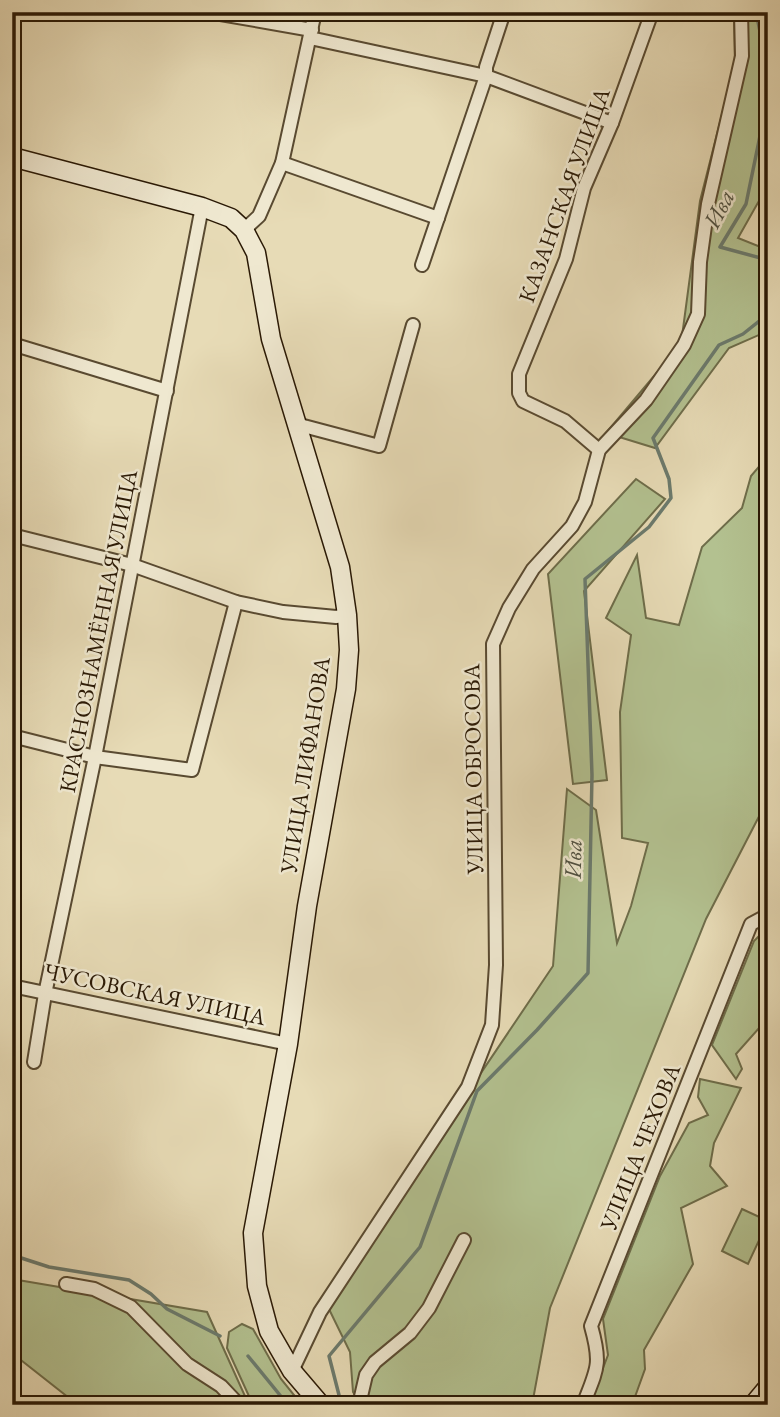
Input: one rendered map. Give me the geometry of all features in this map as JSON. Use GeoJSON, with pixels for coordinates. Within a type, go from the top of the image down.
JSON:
{"type":"FeatureCollection","features":[{"type":"Feature","properties":{"kind":"street"},"geometry":{"type":"LineString","coordinates":[[209,12],[486,76],[612,123]]}},
{"type":"Feature","properties":{"kind":"street"},"geometry":{"type":"LineString","coordinates":[[12,157],[202,207],[231,218],[244,230],[258,216],[282,163],[315,12]]}},
{"type":"Feature","properties":{"kind":"street"},"geometry":{"type":"LineString","coordinates":[[422,265],[486,76],[486,67],[504,12]]}},
{"type":"Feature","properties":{"kind":"street","name":"КАЗАНСКАЯ УЛИЦА"},"geometry":{"type":"LineString","coordinates":[[599,450],[565,421],[523,401],[519,393],[519,374],[566,259],[584,188],[612,123],[652,12]]}},
{"type":"Feature","properties":{"kind":"street","name":"УЛИЦА ОБРОСОВА"},"geometry":{"type":"LineString","coordinates":[[292,1371],[320,1312],[468,1087],[492,1025],[496,965],[493,645],[509,608],[533,569],[572,526],[585,502],[599,450],[646,400],[684,345],[698,314],[700,262],[708,204],[742,56],[741,12]]}},
{"type":"Feature","properties":{"kind":"street"},"geometry":{"type":"LineString","coordinates":[[282,163],[438,218]]}},
{"type":"Feature","properties":{"kind":"street","name":"КРАСНОЗНАМЁННАЯ УЛИЦА"},"geometry":{"type":"LineString","coordinates":[[34,1062],[45,993],[95,757],[202,207]]}},
{"type":"Feature","properties":{"kind":"street","name":"УЛИЦА ЛИФАНОВА"},"geometry":{"type":"LineString","coordinates":[[244,230],[257,253],[271,339],[340,567],[347,615],[349,650],[346,689],[307,906],[288,1044],[253,1233],[254,1264],[262,1310],[269,1331],[292,1371],[318,1402]]}},
{"type":"Feature","properties":{"kind":"street"},"geometry":{"type":"LineString","coordinates":[[296,424],[379,446],[413,325]]}},
{"type":"Feature","properties":{"kind":"street"},"geometry":{"type":"LineString","coordinates":[[12,344],[167,391]]}},
{"type":"Feature","properties":{"kind":"street"},"geometry":{"type":"LineString","coordinates":[[12,535],[132,565],[236,602],[283,612],[336,617],[347,615]]}},
{"type":"Feature","properties":{"kind":"street"},"geometry":{"type":"LineString","coordinates":[[12,736],[95,757],[192,770],[236,602]]}},
{"type":"Feature","properties":{"kind":"street","name":"УЛИЦА ЧЕХОВА"},"geometry":{"type":"LineString","coordinates":[[583,1405],[597,1368],[599,1353],[592,1326],[595,1317],[751,924],[768,915]]}},
{"type":"Feature","properties":{"kind":"street","name":"ЧУСОВСКАЯ УЛИЦА"},"geometry":{"type":"LineString","coordinates":[[12,986],[288,1044]]}},
{"type":"Feature","properties":{"kind":"street"},"geometry":{"type":"LineString","coordinates":[[359,1405],[370,1368],[410,1333],[429,1308],[464,1240]]}},
{"type":"Feature","properties":{"kind":"street"},"geometry":{"type":"LineString","coordinates":[[66,1284],[94,1289],[131,1307],[187,1364],[221,1386],[239,1405]]}},
{"type":"Feature","properties":{"kind":"street"},"geometry":{"type":"LineString","coordinates":[[753,1405],[768,1387]]}},
{"type":"Feature","properties":{"kind":"green space"},"geometry":{"type":"Polygon","coordinates":[[[734,12],[768,12],[768,185],[738,238],[768,250],[768,331],[729,348],[655,448],[606,433],[681,344],[700,201],[735,63],[734,12]]]}},
{"type":"Feature","properties":{"kind":"green space"},"geometry":{"type":"Polygon","coordinates":[[[768,456],[768,799],[706,919],[550,1308],[532,1405],[361,1405],[353,1392],[350,1352],[326,1303],[553,966],[567,789],[596,810],[617,943],[631,906],[648,843],[622,838],[620,712],[631,635],[606,618],[637,555],[646,618],[679,625],[702,547],[742,508],[751,476],[768,456]]]}},
{"type":"Feature","properties":{"kind":"green space"},"geometry":{"type":"Polygon","coordinates":[[[636,479],[665,499],[584,591],[607,780],[573,784],[548,574],[636,479]]]}},
{"type":"Feature","properties":{"kind":"green space"},"geometry":{"type":"Polygon","coordinates":[[[768,927],[768,993],[764,998],[767,1019],[736,1054],[742,1069],[736,1079],[712,1045],[754,941],[768,927]]]}},
{"type":"Feature","properties":{"kind":"green space"},"geometry":{"type":"Polygon","coordinates":[[[700,1079],[741,1088],[714,1143],[710,1166],[727,1186],[681,1208],[693,1264],[644,1350],[645,1369],[632,1405],[589,1405],[608,1355],[603,1319],[660,1176],[689,1123],[708,1115],[698,1097],[700,1079]]]}},
{"type":"Feature","properties":{"kind":"green space"},"geometry":{"type":"Polygon","coordinates":[[[742,1209],[768,1221],[748,1264],[722,1251],[742,1209]]]}},
{"type":"Feature","properties":{"kind":"green space"},"geometry":{"type":"Polygon","coordinates":[[[12,1279],[207,1312],[249,1405],[78,1405],[12,1353],[12,1279]]]}},
{"type":"Feature","properties":{"kind":"green space"},"geometry":{"type":"Polygon","coordinates":[[[242,1324],[253,1329],[281,1379],[302,1405],[253,1405],[227,1348],[229,1332],[242,1324]]]}},
{"type":"Feature","properties":{"kind":"waterway","name":"Ива"},"geometry":{"type":"LineString","coordinates":[[756,12],[768,71]]}},
{"type":"Feature","properties":{"kind":"waterway","name":"Ива"},"geometry":{"type":"LineString","coordinates":[[768,97],[746,204],[720,247],[768,260]]}},
{"type":"Feature","properties":{"kind":"waterway","name":"Ива"},"geometry":{"type":"LineString","coordinates":[[333,1405],[339,1395],[329,1356],[420,1247],[477,1091],[588,973],[592,775],[585,579],[649,527],[671,498],[669,479],[653,438],[719,345],[743,334],[768,314]]}},
{"type":"Feature","properties":{"kind":"waterway"},"geometry":{"type":"LineString","coordinates":[[12,1255],[49,1267],[129,1280],[151,1294],[167,1309],[220,1336]]}},
{"type":"Feature","properties":{"kind":"waterway"},"geometry":{"type":"LineString","coordinates":[[248,1356],[288,1405]]}}]}
